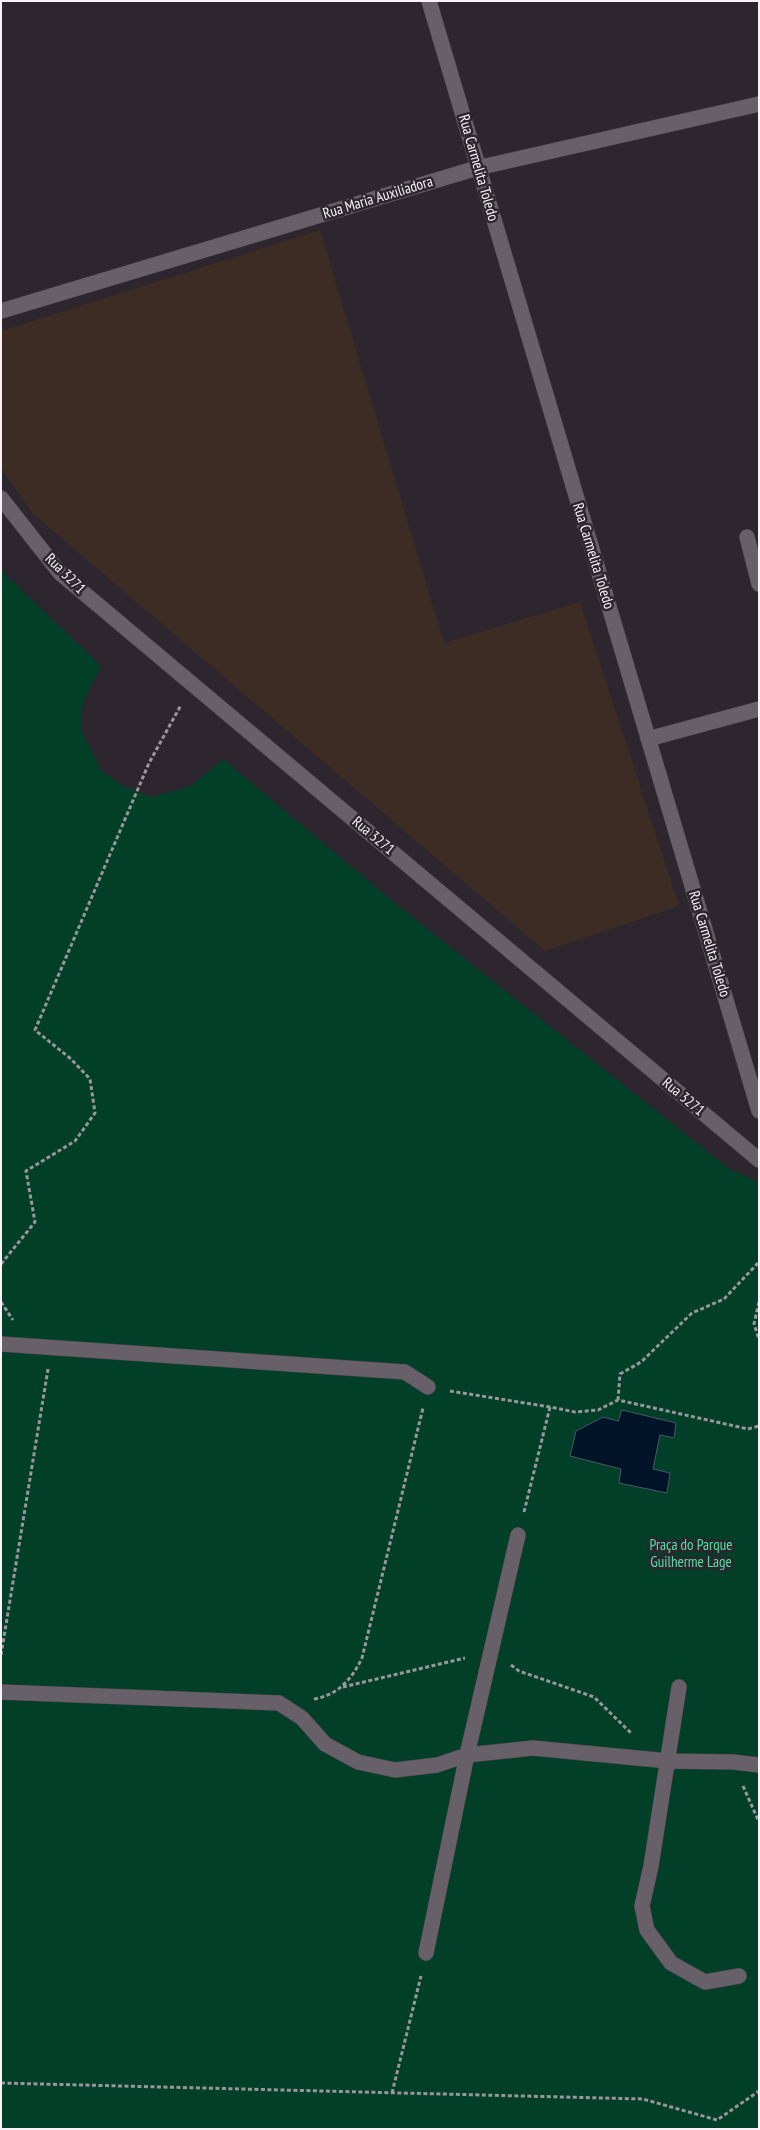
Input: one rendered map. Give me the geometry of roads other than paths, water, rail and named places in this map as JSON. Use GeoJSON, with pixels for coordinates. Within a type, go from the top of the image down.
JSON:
{"type":"FeatureCollection","features":[{"type":"Feature","properties":{"kind":"street","name":"Rua Carmelita Toledo"},"geometry":{"type":"LineString","coordinates":[[429,1],[477,168],[759,1111]]}},
{"type":"Feature","properties":{"kind":"street","name":"Rua Maria Auxiliadora"},"geometry":{"type":"LineString","coordinates":[[1,311],[477,168],[759,104]]}},
{"type":"Feature","properties":{"kind":"street","name":"Rua 3271"},"geometry":{"type":"LineString","coordinates":[[1,498],[60,573],[759,1160]]}},
{"type":"Feature","properties":{"kind":"street"},"geometry":{"type":"LineString","coordinates":[[747,537],[759,584]]}},
{"type":"Feature","properties":{"kind":"street"},"geometry":{"type":"LineString","coordinates":[[648,739],[759,709]]}},
{"type":"Feature","properties":{"kind":"street"},"geometry":{"type":"LineString","coordinates":[[1,1344],[405,1372],[428,1388]]}},
{"type":"Feature","properties":{"kind":"street"},"geometry":{"type":"LineString","coordinates":[[426,1953],[467,1755],[518,1535]]}},
{"type":"Feature","properties":{"kind":"street"},"geometry":{"type":"LineString","coordinates":[[679,1687],[642,1906],[647,1930],[671,1963],[705,1982],[739,1976]]}},
{"type":"Feature","properties":{"kind":"street"},"geometry":{"type":"LineString","coordinates":[[1,1692],[279,1703],[302,1718],[325,1744],[358,1762],[395,1770],[437,1765],[467,1755],[533,1748],[668,1761],[732,1762],[759,1765]]}},
{"type":"Feature","properties":{"kind":"water"},"geometry":{"type":"Polygon","coordinates":[[[622,1410],[676,1423],[674,1438],[660,1435],[653,1469],[670,1473],[667,1493],[619,1483],[621,1469],[570,1456],[576,1431],[603,1417],[618,1421],[622,1410]]]}},
{"type":"Feature","properties":{"kind":"park label","name":"Praça do Parque Guilherme Lage"},"geometry":{"type":"Point","coordinates":[691,1554]}}]}
